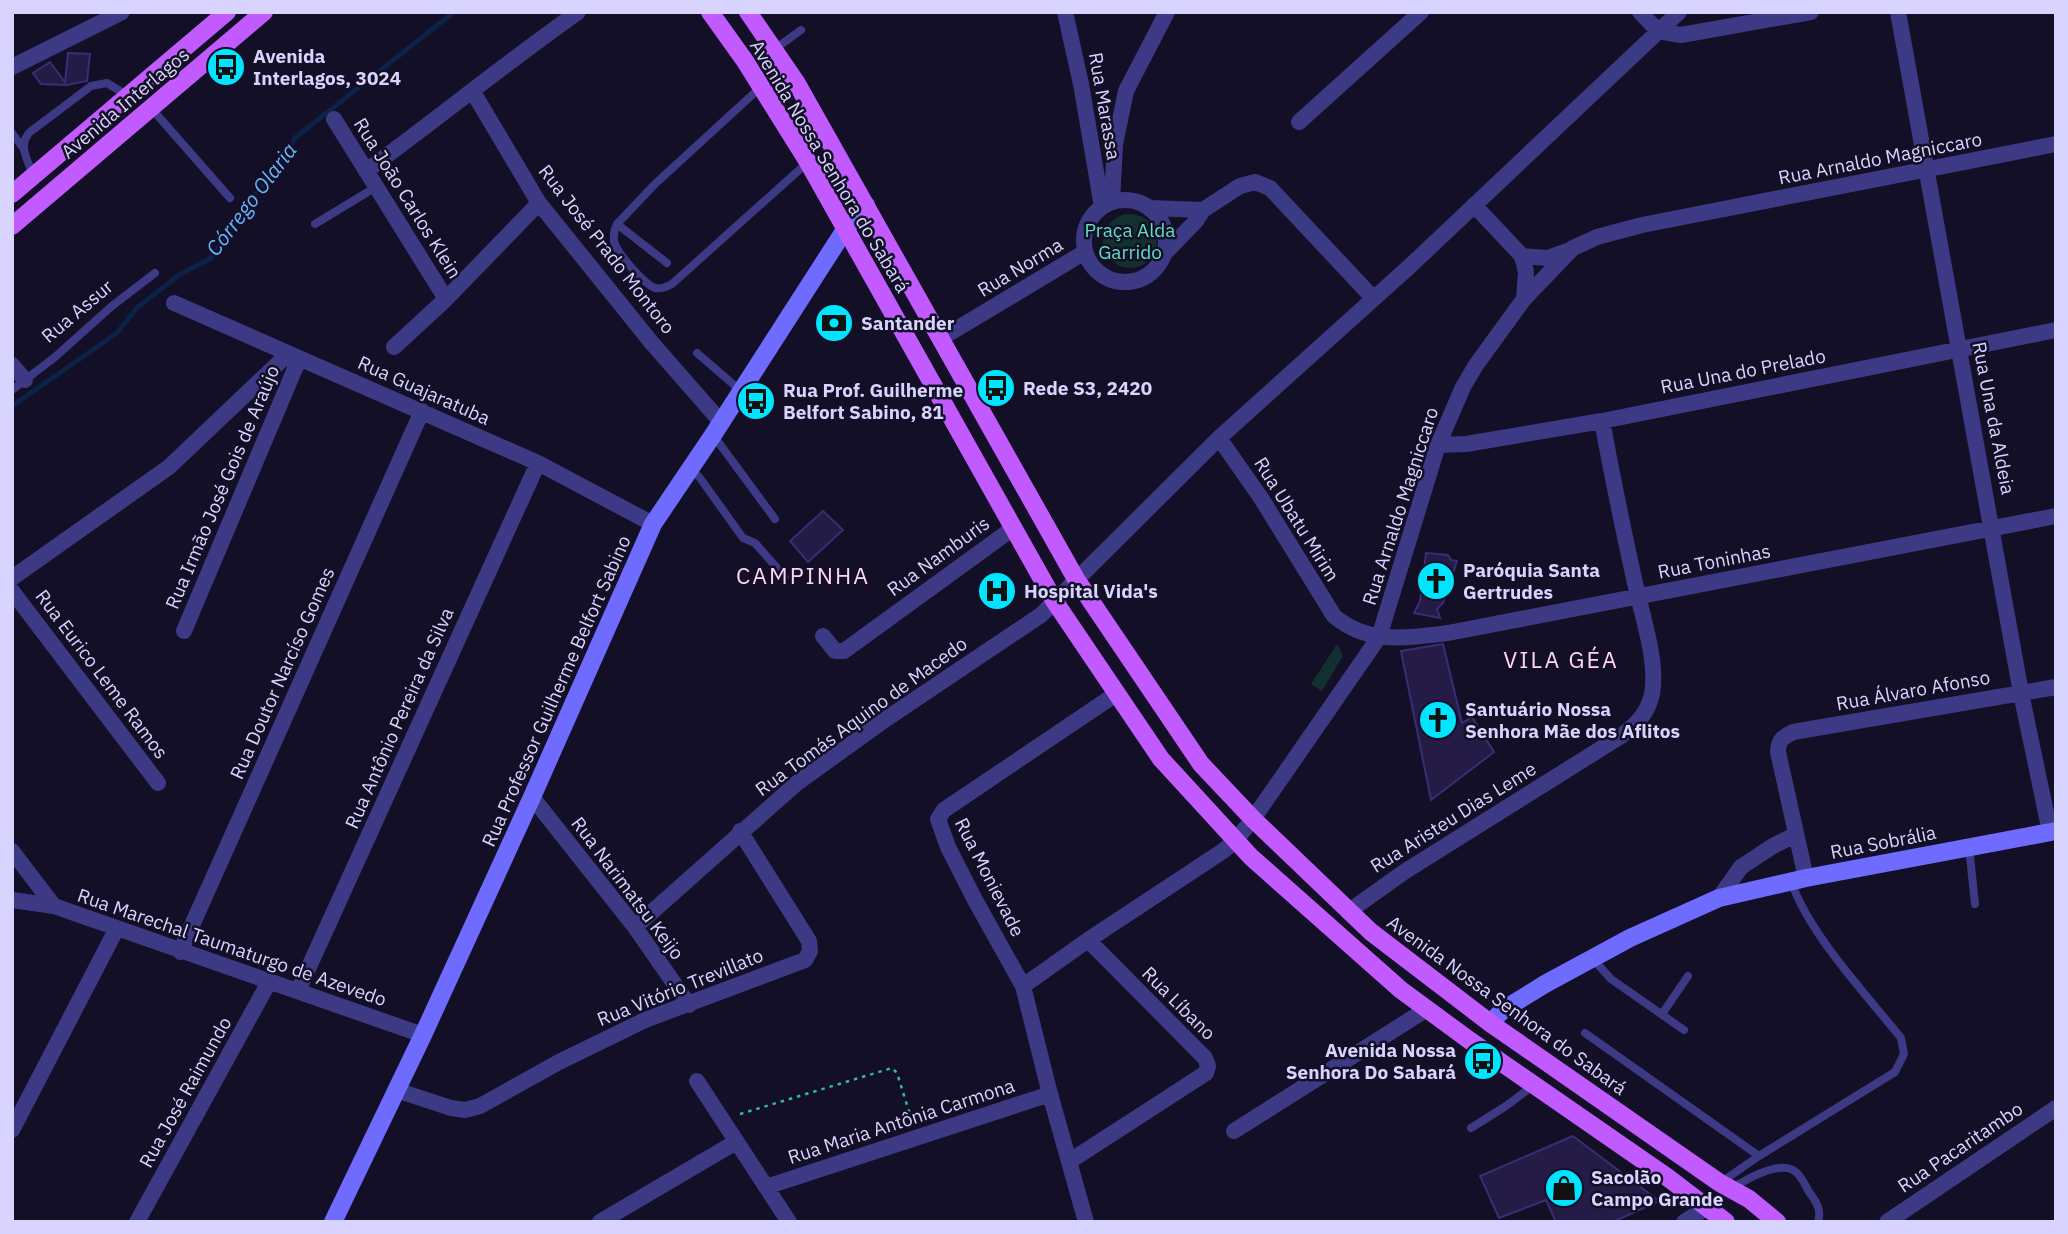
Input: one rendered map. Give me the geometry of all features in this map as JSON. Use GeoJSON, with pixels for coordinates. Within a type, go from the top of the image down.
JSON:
{"type":"FeatureCollection","features":[{"type":"Feature","properties":{"kind":"main road","name":"Avenida Interlagos"},"geometry":{"type":"LineString","coordinates":[[12,194],[227,12]]}},
{"type":"Feature","properties":{"kind":"main road","name":"Avenida Interlagos"},"geometry":{"type":"LineString","coordinates":[[12,226],[264,12]]}},
{"type":"Feature","properties":{"kind":"main road","name":"Avenida Nossa Senhora do Sabará"},"geometry":{"type":"LineString","coordinates":[[710,12],[762,86],[808,162],[1055,601],[1161,759],[1235,841],[1337,935],[1426,1009],[1713,1215]]}},
{"type":"Feature","properties":{"kind":"main road","name":"Avenida Nossa Senhora do Sabará"},"geometry":{"type":"LineString","coordinates":[[748,12],[796,82],[1076,579],[1201,764],[1348,912],[1412,965],[1490,1023],[1725,1186],[1749,1199],[1777,1222]]}},
{"type":"Feature","properties":{"kind":"main road"},"geometry":{"type":"LineString","coordinates":[[1713,1215],[1730,1197],[1749,1199]]}},
{"type":"Feature","properties":{"kind":"street"},"geometry":{"type":"LineString","coordinates":[[12,67],[122,12]]}},
{"type":"Feature","properties":{"kind":"street"},"geometry":{"type":"LineString","coordinates":[[366,171],[578,12]]}},
{"type":"Feature","properties":{"kind":"street","name":"Rua Marassa"},"geometry":{"type":"LineString","coordinates":[[1065,12],[1107,204]]}},
{"type":"Feature","properties":{"kind":"street"},"geometry":{"type":"LineString","coordinates":[[1167,12],[1126,91],[1107,204],[1087,225],[1084,236],[1085,252],[1095,269],[1106,278],[1119,282],[1133,282],[1146,277],[1203,210],[1240,186],[1255,182],[1270,188],[1373,298]]}},
{"type":"Feature","properties":{"kind":"street"},"geometry":{"type":"LineString","coordinates":[[1299,122],[1421,12]]}},
{"type":"Feature","properties":{"kind":"street"},"geometry":{"type":"LineString","coordinates":[[1640,12],[1658,31],[1681,35],[1805,13]]}},
{"type":"Feature","properties":{"kind":"street","name":"Rua Tomás Aquino de Macedo"},"geometry":{"type":"LineString","coordinates":[[635,927],[797,783],[886,719],[1041,615],[1219,438],[1410,266],[1679,12]]}},
{"type":"Feature","properties":{"kind":"street","name":"Rua Una da Aldeia"},"geometry":{"type":"LineString","coordinates":[[1898,12],[2021,693],[2053,831]]}},
{"type":"Feature","properties":{"kind":"street","name":"Rua José Prado Montoro"},"geometry":{"type":"LineString","coordinates":[[473,92],[540,203],[717,428]]}},
{"type":"Feature","properties":{"kind":"street","name":"Rua João Carlos Klein"},"geometry":{"type":"LineString","coordinates":[[334,119],[446,299]]}},
{"type":"Feature","properties":{"kind":"street","name":"Rua Arnaldo Magniccaro"},"geometry":{"type":"LineString","coordinates":[[1023,986],[1235,841],[1253,819],[1379,637],[1438,445],[1463,387],[1500,329],[1524,299],[1573,248],[1597,237],[1642,225],[2056,144]]}},
{"type":"Feature","properties":{"kind":"street"},"geometry":{"type":"LineString","coordinates":[[1107,204],[1132,201],[1150,208],[1203,210]]}},
{"type":"Feature","properties":{"kind":"street"},"geometry":{"type":"LineString","coordinates":[[394,347],[446,299],[540,203]]}},
{"type":"Feature","properties":{"kind":"street","name":"Rua Professor Guilherme Belfort Sabino"},"geometry":{"type":"LineString","coordinates":[[333,1222],[423,1035],[653,524],[846,228],[866,205]]}},
{"type":"Feature","properties":{"kind":"street"},"geometry":{"type":"LineString","coordinates":[[1474,205],[1522,256],[1526,272],[1524,299]]}},
{"type":"Feature","properties":{"kind":"street"},"geometry":{"type":"LineString","coordinates":[[1150,208],[1163,224],[1166,233],[1165,253]]}},
{"type":"Feature","properties":{"kind":"street"},"geometry":{"type":"LineString","coordinates":[[1522,256],[1548,258],[1573,248]]}},
{"type":"Feature","properties":{"kind":"street","name":"Rua Norma"},"geometry":{"type":"LineString","coordinates":[[940,339],[1085,252]]}},
{"type":"Feature","properties":{"kind":"street","name":"Rua Guajaratuba"},"geometry":{"type":"LineString","coordinates":[[174,303],[538,463],[653,524]]}},
{"type":"Feature","properties":{"kind":"street","name":"Rua Una do Prelado"},"geometry":{"type":"LineString","coordinates":[[1438,445],[1466,444],[1602,421],[2056,330]]}},
{"type":"Feature","properties":{"kind":"street"},"geometry":{"type":"LineString","coordinates":[[12,578],[169,467],[294,356]]}},
{"type":"Feature","properties":{"kind":"street","name":"Rua Irmão José Gois de Araújo"},"geometry":{"type":"LineString","coordinates":[[184,631],[294,356]]}},
{"type":"Feature","properties":{"kind":"street","name":"Rua Assur"},"geometry":{"type":"LineString","coordinates":[[12,365],[19,385]]}},
{"type":"Feature","properties":{"kind":"street","name":"Rua Doutor Narcíso Gomes"},"geometry":{"type":"LineString","coordinates":[[180,952],[422,411]]}},
{"type":"Feature","properties":{"kind":"street","name":"Rua Aristeu Dias Leme"},"geometry":{"type":"LineString","coordinates":[[1348,912],[1404,872],[1621,736],[1637,723],[1650,702],[1653,680],[1648,640],[1602,421]]}},
{"type":"Feature","properties":{"kind":"street","name":"Rua Ubatu Mirim"},"geometry":{"type":"LineString","coordinates":[[1219,438],[1261,498],[1335,617],[1347,628],[1379,637]]}},
{"type":"Feature","properties":{"kind":"street","name":"Rua Antônio Pereira da Silva"},"geometry":{"type":"LineString","coordinates":[[298,991],[538,463]]}},
{"type":"Feature","properties":{"kind":"street","name":"Rua Toninhas"},"geometry":{"type":"LineString","coordinates":[[1379,637],[1403,639],[1448,634],[2056,516]]}},
{"type":"Feature","properties":{"kind":"street","name":"Rua Namburis"},"geometry":{"type":"LineString","coordinates":[[822,636],[835,651],[844,651],[1012,528]]}},
{"type":"Feature","properties":{"kind":"street","name":"Rua Eurico Leme Ramos"},"geometry":{"type":"LineString","coordinates":[[12,591],[158,783]]}},
{"type":"Feature","properties":{"kind":"street","name":"Rua Álvaro Afonso"},"geometry":{"type":"LineString","coordinates":[[1796,835],[1778,752],[1780,740],[1793,732],[2056,687]]}},
{"type":"Feature","properties":{"kind":"street","name":"Rua Monievade"},"geometry":{"type":"LineString","coordinates":[[1086,1222],[1023,986],[948,847],[938,819],[944,810],[1116,694]]}},
{"type":"Feature","properties":{"kind":"street","name":"Rua Narimatsu Keijo"},"geometry":{"type":"LineString","coordinates":[[532,797],[635,927],[689,1004]]}},
{"type":"Feature","properties":{"kind":"street","name":"Rua Vitório Trevillato"},"geometry":{"type":"LineString","coordinates":[[396,1090],[451,1108],[465,1110],[480,1106],[645,1020],[805,961],[810,951],[808,941],[740,831]]}},
{"type":"Feature","properties":{"kind":"street","name":"Rua Sobrália"},"geometry":{"type":"LineString","coordinates":[[1490,1023],[1513,1003],[1592,958],[1719,898],[2053,831]]}},
{"type":"Feature","properties":{"kind":"street"},"geometry":{"type":"LineString","coordinates":[[1719,898],[1741,867],[1796,835],[1799,880]]}},
{"type":"Feature","properties":{"kind":"street","name":"Rua Marechal Taumaturgo de Azevedo"},"geometry":{"type":"LineString","coordinates":[[12,851],[54,906],[116,930],[423,1035]]}},
{"type":"Feature","properties":{"kind":"street"},"geometry":{"type":"LineString","coordinates":[[12,900],[54,906]]}},
{"type":"Feature","properties":{"kind":"street"},"geometry":{"type":"LineString","coordinates":[[12,1130],[116,930]]}},
{"type":"Feature","properties":{"kind":"street","name":"Rua Líbano"},"geometry":{"type":"LineString","coordinates":[[1070,1161],[1206,1073],[1208,1066],[1205,1058],[1088,940]]}},
{"type":"Feature","properties":{"kind":"street","name":"Rua José Raimundo"},"geometry":{"type":"LineString","coordinates":[[137,1222],[270,982]]}},
{"type":"Feature","properties":{"kind":"street"},"geometry":{"type":"LineString","coordinates":[[1234,1131],[1426,1009]]}},
{"type":"Feature","properties":{"kind":"street"},"geometry":{"type":"LineString","coordinates":[[697,1081],[789,1222]]}},
{"type":"Feature","properties":{"kind":"street","name":"Rua Maria Antônia Carmona"},"geometry":{"type":"LineString","coordinates":[[766,1187],[1050,1094]]}},
{"type":"Feature","properties":{"kind":"street","name":"Rua Pacaritambo"},"geometry":{"type":"LineString","coordinates":[[1887,1222],[2056,1108]]}},
{"type":"Feature","properties":{"kind":"street"},"geometry":{"type":"LineString","coordinates":[[600,1222],[736,1142]]}},
{"type":"Feature","properties":{"kind":"street"},"geometry":{"type":"LineString","coordinates":[[1688,1221],[1713,1215]]}},
{"type":"Feature","properties":{"kind":"lane"},"geometry":{"type":"LineString","coordinates":[[775,49],[801,30]]}},
{"type":"Feature","properties":{"kind":"lane"},"geometry":{"type":"LineString","coordinates":[[23,148],[30,132],[91,86],[107,82],[128,96]]}},
{"type":"Feature","properties":{"kind":"lane"},"geometry":{"type":"LineString","coordinates":[[762,86],[655,184],[617,224],[613,238],[619,253],[651,286],[665,288],[808,162]]}},
{"type":"Feature","properties":{"kind":"lane"},"geometry":{"type":"LineString","coordinates":[[151,108],[230,198]]}},
{"type":"Feature","properties":{"kind":"lane"},"geometry":{"type":"LineString","coordinates":[[12,133],[23,148],[33,176]]}},
{"type":"Feature","properties":{"kind":"lane"},"geometry":{"type":"LineString","coordinates":[[315,224],[376,187]]}},
{"type":"Feature","properties":{"kind":"lane"},"geometry":{"type":"LineString","coordinates":[[617,224],[667,263]]}},
{"type":"Feature","properties":{"kind":"lane","name":"Rua Assur"},"geometry":{"type":"LineString","coordinates":[[19,385],[155,273]]}},
{"type":"Feature","properties":{"kind":"lane"},"geometry":{"type":"LineString","coordinates":[[698,353],[741,391]]}},
{"type":"Feature","properties":{"kind":"lane"},"geometry":{"type":"LineString","coordinates":[[717,428],[775,519]]}},
{"type":"Feature","properties":{"kind":"lane"},"geometry":{"type":"LineString","coordinates":[[690,468],[743,538],[755,542],[785,577]]}},
{"type":"Feature","properties":{"kind":"lane"},"geometry":{"type":"LineString","coordinates":[[1969,847],[1975,904]]}},
{"type":"Feature","properties":{"kind":"lane"},"geometry":{"type":"LineString","coordinates":[[1725,1186],[1759,1156],[1895,1072],[1904,1054],[1901,1038],[1817,930],[1797,898],[1799,880]]}},
{"type":"Feature","properties":{"kind":"lane"},"geometry":{"type":"LineString","coordinates":[[1592,958],[1611,979],[1684,1030]]}},
{"type":"Feature","properties":{"kind":"lane"},"geometry":{"type":"LineString","coordinates":[[1662,1014],[1688,976]]}},
{"type":"Feature","properties":{"kind":"lane"},"geometry":{"type":"LineString","coordinates":[[1585,1032],[1759,1156]]}},
{"type":"Feature","properties":{"kind":"lane"},"geometry":{"type":"LineString","coordinates":[[1471,1128],[1534,1085]]}},
{"type":"Feature","properties":{"kind":"lane"},"geometry":{"type":"LineString","coordinates":[[1725,1186],[1786,1167],[1796,1171],[1816,1202],[1820,1216],[1818,1222]]}},
{"type":"Feature","properties":{"kind":"path"},"geometry":{"type":"LineString","coordinates":[[722,1119],[892,1068],[898,1073],[917,1138]]}},
{"type":"Feature","properties":{"kind":"green space","name":"Praça Alda Garrido"},"geometry":{"type":"Polygon","coordinates":[[[1130,214],[1149,222],[1157,241],[1149,260],[1130,268],[1111,260],[1103,241],[1111,222],[1130,214]]]}},
{"type":"Feature","properties":{"kind":"green space"},"geometry":{"type":"Polygon","coordinates":[[[1337,644],[1343,656],[1322,691],[1311,684],[1337,644]]]}},
{"type":"Feature","properties":{"kind":"building"},"geometry":{"type":"Polygon","coordinates":[[[68,53],[90,54],[87,81],[67,85],[41,84],[33,73],[50,62],[65,82],[68,53]]]}},
{"type":"Feature","properties":{"kind":"building"},"geometry":{"type":"Polygon","coordinates":[[[823,511],[843,530],[808,562],[790,541],[823,511]]]}},
{"type":"Feature","properties":{"kind":"building","name":"Paróquia Santa Gertrudes"},"geometry":{"type":"Polygon","coordinates":[[[1426,553],[1448,555],[1451,560],[1457,561],[1443,603],[1437,609],[1440,618],[1414,613],[1420,601],[1426,553]]]}},
{"type":"Feature","properties":{"kind":"building","name":"Santuário Nossa Senhora Mãe dos Aflitos"},"geometry":{"type":"Polygon","coordinates":[[[1443,644],[1462,723],[1472,717],[1494,752],[1431,800],[1401,651],[1443,644]]]}},
{"type":"Feature","properties":{"kind":"building","name":"Sacolão Campo Grande"},"geometry":{"type":"Polygon","coordinates":[[[1573,1136],[1659,1201],[1613,1222],[1556,1222],[1546,1200],[1499,1218],[1480,1176],[1573,1136]]]}},
{"type":"Feature","properties":{"kind":"waterway","name":"Córrego Olaria"},"geometry":{"type":"LineString","coordinates":[[12,406],[117,333],[137,308],[179,275],[211,258],[296,137],[454,12]]}},
{"type":"Feature","properties":{"kind":"place","name":"Avenida Interlagos, 3024"},"geometry":{"type":"Point","coordinates":[226,67]}},
{"type":"Feature","properties":{"kind":"place","name":"Santander"},"geometry":{"type":"Point","coordinates":[834,323]}},
{"type":"Feature","properties":{"kind":"place","name":"Rede S3, 2420"},"geometry":{"type":"Point","coordinates":[996,388]}},
{"type":"Feature","properties":{"kind":"place","name":"Rua Prof. Guilherme Belfort Sabino, 81"},"geometry":{"type":"Point","coordinates":[756,401]}},
{"type":"Feature","properties":{"kind":"place","name":"Paróquia Santa Gertrudes"},"geometry":{"type":"Point","coordinates":[1436,581]}},
{"type":"Feature","properties":{"kind":"place","name":"Hospital Vida's"},"geometry":{"type":"Point","coordinates":[997,591]}},
{"type":"Feature","properties":{"kind":"place","name":"Santuário Nossa Senhora Mãe dos Aflitos"},"geometry":{"type":"Point","coordinates":[1438,720]}},
{"type":"Feature","properties":{"kind":"place","name":"Avenida Nossa Senhora Do Sabará"},"geometry":{"type":"Point","coordinates":[1483,1061]}},
{"type":"Feature","properties":{"kind":"place","name":"Sacolão Campo Grande"},"geometry":{"type":"Point","coordinates":[1564,1188]}},
{"type":"Feature","properties":{"kind":"district","name":"CAMPINHA"},"geometry":{"type":"Point","coordinates":[803,575]}},
{"type":"Feature","properties":{"kind":"district","name":"VILA GÉA"},"geometry":{"type":"Point","coordinates":[1561,659]}}]}
